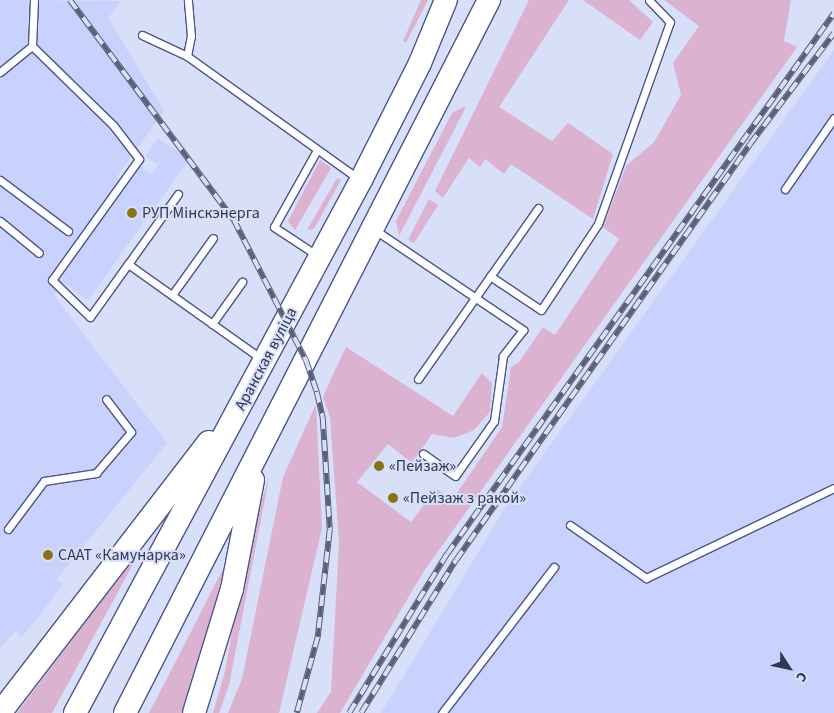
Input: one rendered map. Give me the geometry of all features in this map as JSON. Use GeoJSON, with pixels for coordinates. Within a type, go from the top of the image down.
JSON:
{"type":"FeatureCollection","features":[{"type":"Feature","properties":{"kind":"main road","name":"Аранская вуліца"},"geometry":{"type":"LineString","coordinates":[[76,713],[361,180],[420,63],[446,0]]}},
{"type":"Feature","properties":{"kind":"main road"},"geometry":{"type":"LineString","coordinates":[[125,713],[489,0]]}},
{"type":"Feature","properties":{"kind":"main road"},"geometry":{"type":"LineString","coordinates":[[0,713],[251,387]]}},
{"type":"Feature","properties":{"kind":"main road"},"geometry":{"type":"LineString","coordinates":[[194,713],[232,589],[260,448]]}},
{"type":"Feature","properties":{"kind":"lane"},"geometry":{"type":"LineString","coordinates":[[0,72],[32,46],[34,0]]}},
{"type":"Feature","properties":{"kind":"lane"},"geometry":{"type":"LineString","coordinates":[[187,56],[191,36],[188,0]]}},
{"type":"Feature","properties":{"kind":"lane"},"geometry":{"type":"LineString","coordinates":[[490,276],[541,310],[598,224],[670,22],[650,0]]}},
{"type":"Feature","properties":{"kind":"lane"},"geometry":{"type":"LineString","coordinates":[[142,35],[187,56],[361,180]]}},
{"type":"Feature","properties":{"kind":"lane"},"geometry":{"type":"LineString","coordinates":[[32,46],[113,124],[139,158],[52,280],[90,317],[178,194]]}},
{"type":"Feature","properties":{"kind":"lane"},"geometry":{"type":"LineString","coordinates":[[785,188],[834,118]]}},
{"type":"Feature","properties":{"kind":"lane"},"geometry":{"type":"LineString","coordinates":[[317,150],[274,227],[320,258]]}},
{"type":"Feature","properties":{"kind":"lane"},"geometry":{"type":"LineString","coordinates":[[0,180],[68,231]]}},
{"type":"Feature","properties":{"kind":"lane"},"geometry":{"type":"LineString","coordinates":[[418,379],[538,208]]}},
{"type":"Feature","properties":{"kind":"lane"},"geometry":{"type":"LineString","coordinates":[[0,220],[39,253]]}},
{"type":"Feature","properties":{"kind":"lane"},"geometry":{"type":"LineString","coordinates":[[373,229],[523,330],[503,356],[494,421],[455,476],[423,454]]}},
{"type":"Feature","properties":{"kind":"lane"},"geometry":{"type":"LineString","coordinates":[[172,295],[213,238]]}},
{"type":"Feature","properties":{"kind":"lane"},"geometry":{"type":"LineString","coordinates":[[128,264],[265,361]]}},
{"type":"Feature","properties":{"kind":"lane"},"geometry":{"type":"LineString","coordinates":[[212,324],[242,282]]}},
{"type":"Feature","properties":{"kind":"lane"},"geometry":{"type":"LineString","coordinates":[[8,529],[44,481],[96,473],[131,432],[106,399]]}},
{"type":"Feature","properties":{"kind":"lane"},"geometry":{"type":"LineString","coordinates":[[570,525],[646,578],[834,488]]}},
{"type":"Feature","properties":{"kind":"lane"},"geometry":{"type":"LineString","coordinates":[[442,713],[554,567]]}},
{"type":"Feature","properties":{"kind":"shaded area"},"geometry":{"type":"Polygon","coordinates":[[[0,0],[121,1],[108,18],[164,111],[117,177],[126,184],[139,165],[152,174],[158,165],[145,156],[158,138],[189,160],[88,300],[64,283],[54,295],[167,443],[57,579],[63,585],[22,637],[15,631],[0,649],[0,0]]]}},
{"type":"Feature","properties":{"kind":"shaded area"},"geometry":{"type":"Polygon","coordinates":[[[421,0],[428,0],[406,43],[403,41],[421,0]]]}},
{"type":"Feature","properties":{"kind":"shaded area"},"geometry":{"type":"Polygon","coordinates":[[[529,0],[569,0],[499,107],[552,141],[568,123],[613,154],[593,219],[511,164],[504,174],[485,159],[480,167],[469,158],[443,198],[435,191],[529,0]]]}},
{"type":"Feature","properties":{"kind":"shaded area"},"geometry":{"type":"Polygon","coordinates":[[[583,0],[629,0],[653,22],[640,40],[583,0]]]}},
{"type":"Feature","properties":{"kind":"shaded area"},"geometry":{"type":"Polygon","coordinates":[[[664,0],[791,0],[784,41],[797,47],[424,571],[340,713],[317,713],[331,692],[339,542],[330,418],[323,397],[346,347],[453,416],[482,373],[492,383],[490,412],[474,430],[454,438],[432,434],[412,463],[388,444],[357,482],[411,522],[436,489],[453,499],[502,427],[511,367],[519,362],[543,327],[555,335],[619,239],[603,227],[626,166],[654,142],[681,95],[673,63],[699,26],[664,0]]]}},
{"type":"Feature","properties":{"kind":"shaded area"},"geometry":{"type":"Polygon","coordinates":[[[834,50],[834,713],[381,713],[503,511],[834,50]]]}},
{"type":"Feature","properties":{"kind":"shaded area"},"geometry":{"type":"Polygon","coordinates":[[[466,107],[399,236],[396,221],[452,113],[466,107]]]}},
{"type":"Feature","properties":{"kind":"shaded area"},"geometry":{"type":"Polygon","coordinates":[[[320,160],[331,168],[295,230],[288,221],[320,160]]]}},
{"type":"Feature","properties":{"kind":"shaded area"},"geometry":{"type":"Polygon","coordinates":[[[337,178],[341,180],[314,229],[307,230],[337,178]]]}},
{"type":"Feature","properties":{"kind":"shaded area"},"geometry":{"type":"Polygon","coordinates":[[[429,199],[438,205],[414,243],[408,240],[429,199]]]}},
{"type":"Feature","properties":{"kind":"shaded area"},"geometry":{"type":"Polygon","coordinates":[[[316,404],[322,528],[279,713],[228,713],[242,679],[283,477],[316,404]]]}},
{"type":"Feature","properties":{"kind":"shaded area"},"geometry":{"type":"Polygon","coordinates":[[[269,478],[229,685],[219,713],[213,713],[225,671],[247,545],[269,478]]]}},
{"type":"Feature","properties":{"kind":"shaded area"},"geometry":{"type":"Polygon","coordinates":[[[143,546],[52,713],[17,713],[20,709],[143,546]]]}},
{"type":"Feature","properties":{"kind":"shaded area"},"geometry":{"type":"Polygon","coordinates":[[[226,563],[185,713],[149,713],[175,663],[226,563]]]}},
{"type":"Feature","properties":{"kind":"railway"},"geometry":{"type":"LineString","coordinates":[[70,0],[234,220],[306,360],[317,392],[323,418],[330,530],[318,637],[297,713]]}},
{"type":"Feature","properties":{"kind":"railway"},"geometry":{"type":"LineString","coordinates":[[349,713],[447,554],[834,13]]}},
{"type":"Feature","properties":{"kind":"railway"},"geometry":{"type":"LineString","coordinates":[[361,713],[456,560],[750,144],[834,33]]}},
{"type":"Feature","properties":{"kind":"place","name":"РУП Мінскэнерга"},"geometry":{"type":"Point","coordinates":[132,213]}},
{"type":"Feature","properties":{"kind":"place","name":"«Пейзаж»"},"geometry":{"type":"Point","coordinates":[379,466]}},
{"type":"Feature","properties":{"kind":"place","name":"«Пейзаж з ракой»"},"geometry":{"type":"Point","coordinates":[393,498]}},
{"type":"Feature","properties":{"kind":"place","name":"СААТ «Камунарка»"},"geometry":{"type":"Point","coordinates":[48,555]}}]}
